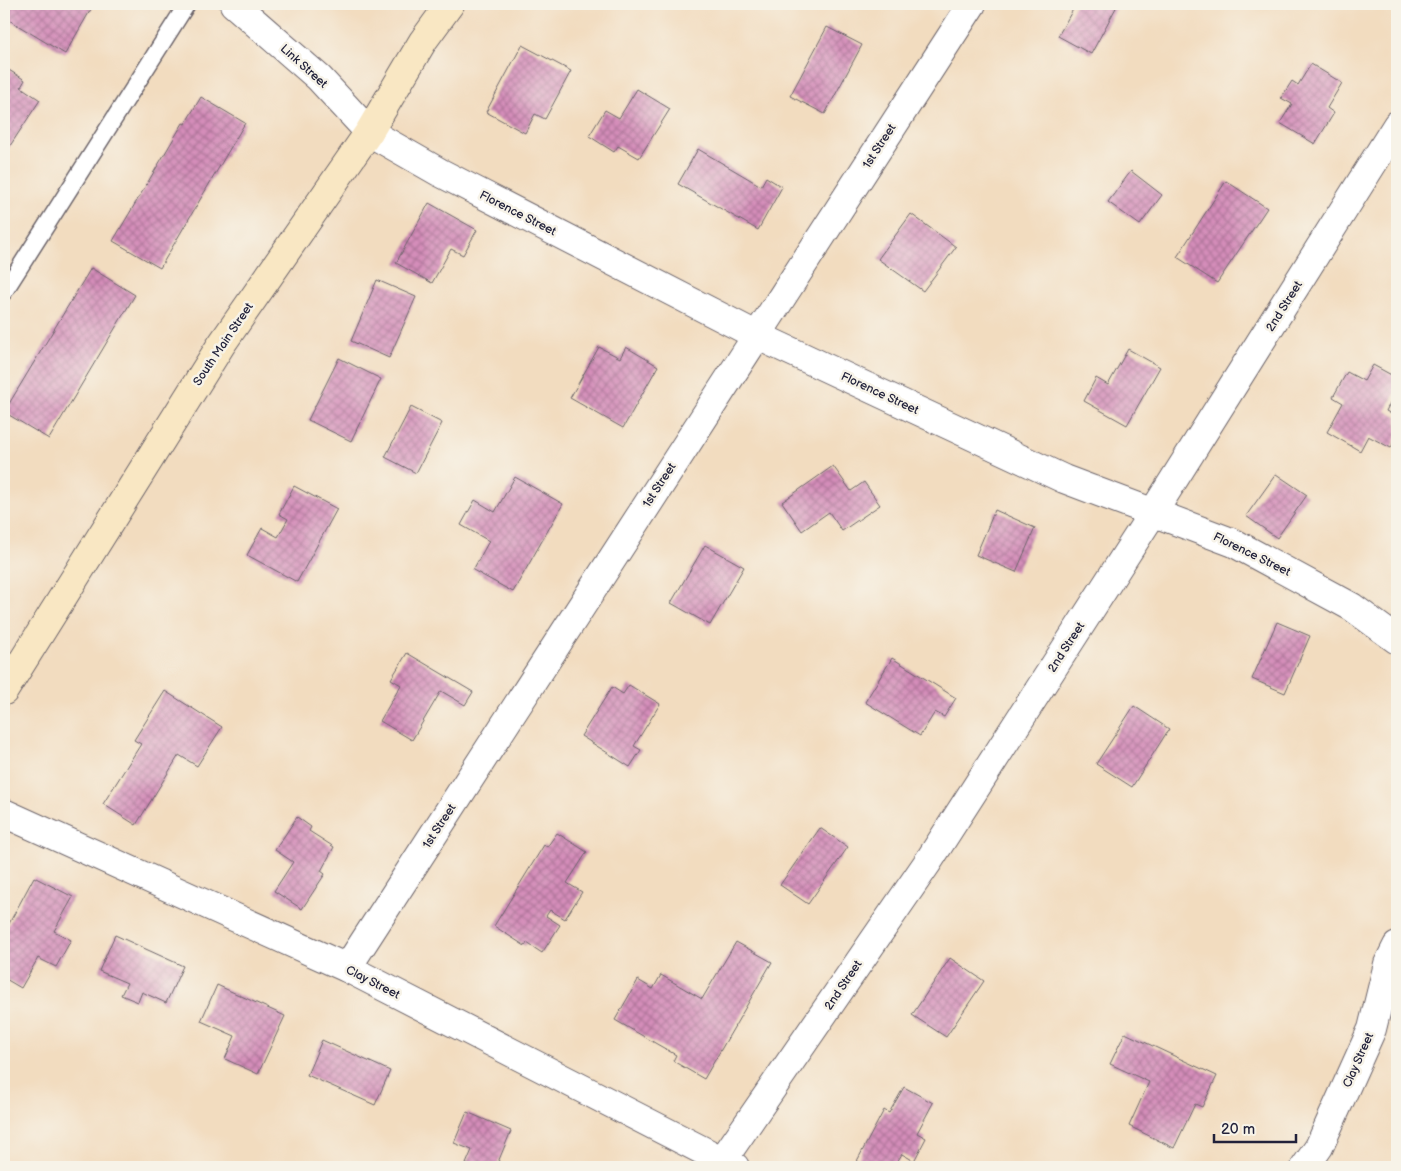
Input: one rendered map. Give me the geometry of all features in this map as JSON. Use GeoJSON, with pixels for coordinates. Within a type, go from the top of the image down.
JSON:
{"type":"FeatureCollection","features":[{"type":"Feature","properties":{"kind":"street","name":"Link Street"},"geometry":{"type":"LineString","coordinates":[[234,4],[319,78],[369,132]]}},
{"type":"Feature","properties":{"kind":"street","name":"South Main Street"},"geometry":{"type":"LineString","coordinates":[[4,690],[221,345],[369,132],[424,41],[450,4]]}},
{"type":"Feature","properties":{"kind":"street","name":"1st Street"},"geometry":{"type":"LineString","coordinates":[[347,968],[972,4]]}},
{"type":"Feature","properties":{"kind":"street","name":"2nd Street"},"geometry":{"type":"LineString","coordinates":[[729,1164],[928,862],[1154,511],[1397,125]]}},
{"type":"Feature","properties":{"kind":"street","name":"Florence Street"},"geometry":{"type":"LineString","coordinates":[[369,132],[439,172],[756,335],[1064,479],[1154,511],[1234,543],[1352,607],[1397,640]]}},
{"type":"Feature","properties":{"kind":"street","name":"Clay Street"},"geometry":{"type":"LineString","coordinates":[[4,812],[347,968],[729,1164]]}},
{"type":"Feature","properties":{"kind":"street","name":"Clay Street"},"geometry":{"type":"LineString","coordinates":[[1305,1167],[1319,1147],[1372,1029],[1388,964],[1397,946]]}},
{"type":"Feature","properties":{"kind":"lane"},"geometry":{"type":"LineString","coordinates":[[4,292],[187,4]]}},
{"type":"Feature","properties":{"kind":"building"},"geometry":{"type":"Polygon","coordinates":[[[4,4],[94,4],[65,54],[4,17],[4,4]]]}},
{"type":"Feature","properties":{"kind":"building"},"geometry":{"type":"Polygon","coordinates":[[[1076,4],[1118,4],[1091,54],[1058,36],[1076,4]]]}},
{"type":"Feature","properties":{"kind":"building"},"geometry":{"type":"Polygon","coordinates":[[[827,27],[862,45],[825,114],[790,96],[827,27]]]}},
{"type":"Feature","properties":{"kind":"building"},"geometry":{"type":"Polygon","coordinates":[[[522,45],[571,71],[545,119],[535,114],[525,133],[486,112],[522,45]]]}},
{"type":"Feature","properties":{"kind":"building"},"geometry":{"type":"Polygon","coordinates":[[[1311,64],[1342,83],[1327,108],[1334,113],[1315,144],[1280,123],[1292,104],[1281,98],[1292,81],[1298,85],[1311,64]]]}},
{"type":"Feature","properties":{"kind":"building"},"geometry":{"type":"Polygon","coordinates":[[[4,67],[25,80],[21,87],[40,100],[4,155],[4,67]]]}},
{"type":"Feature","properties":{"kind":"building"},"geometry":{"type":"Polygon","coordinates":[[[637,89],[670,109],[639,158],[618,146],[614,152],[589,136],[605,110],[619,118],[637,89]]]}},
{"type":"Feature","properties":{"kind":"building"},"geometry":{"type":"Polygon","coordinates":[[[201,97],[245,123],[160,268],[113,241],[183,123],[185,124],[201,97]]]}},
{"type":"Feature","properties":{"kind":"building"},"geometry":{"type":"Polygon","coordinates":[[[698,149],[761,186],[766,177],[782,187],[758,230],[678,184],[698,149]]]}},
{"type":"Feature","properties":{"kind":"building"},"geometry":{"type":"Polygon","coordinates":[[[1131,171],[1162,195],[1140,225],[1108,202],[1131,171]]]}},
{"type":"Feature","properties":{"kind":"building"},"geometry":{"type":"Polygon","coordinates":[[[1226,181],[1267,208],[1217,283],[1177,257],[1226,181]]]}},
{"type":"Feature","properties":{"kind":"building"},"geometry":{"type":"Polygon","coordinates":[[[429,203],[477,230],[463,255],[451,249],[432,283],[396,263],[429,203]]]}},
{"type":"Feature","properties":{"kind":"building"},"geometry":{"type":"Polygon","coordinates":[[[911,214],[956,247],[923,291],[878,259],[911,214]]]}},
{"type":"Feature","properties":{"kind":"building"},"geometry":{"type":"Polygon","coordinates":[[[91,268],[135,295],[49,439],[4,412],[91,268]]]}},
{"type":"Feature","properties":{"kind":"building"},"geometry":{"type":"Polygon","coordinates":[[[377,280],[416,297],[389,358],[351,341],[377,280]]]}},
{"type":"Feature","properties":{"kind":"building"},"geometry":{"type":"Polygon","coordinates":[[[599,347],[620,358],[626,347],[658,366],[623,428],[570,398],[599,347]]]}},
{"type":"Feature","properties":{"kind":"building"},"geometry":{"type":"Polygon","coordinates":[[[1128,349],[1160,367],[1127,425],[1084,401],[1096,378],[1108,385],[1128,349]]]}},
{"type":"Feature","properties":{"kind":"building"},"geometry":{"type":"Polygon","coordinates":[[[339,358],[381,379],[351,441],[308,420],[339,358]]]}},
{"type":"Feature","properties":{"kind":"building"},"geometry":{"type":"Polygon","coordinates":[[[1373,365],[1397,378],[1397,389],[1386,411],[1397,417],[1397,436],[1391,448],[1368,436],[1360,451],[1327,432],[1343,403],[1333,397],[1347,372],[1364,381],[1373,365]]]}},
{"type":"Feature","properties":{"kind":"building"},"geometry":{"type":"Polygon","coordinates":[[[411,407],[442,423],[416,473],[385,457],[411,407]]]}},
{"type":"Feature","properties":{"kind":"building"},"geometry":{"type":"Polygon","coordinates":[[[833,466],[851,491],[864,482],[880,505],[842,531],[829,512],[802,531],[782,502],[833,466]]]}},
{"type":"Feature","properties":{"kind":"building"},"geometry":{"type":"Polygon","coordinates":[[[1276,474],[1307,495],[1277,538],[1246,516],[1276,474]]]}},
{"type":"Feature","properties":{"kind":"building"},"geometry":{"type":"Polygon","coordinates":[[[515,477],[563,504],[513,592],[473,570],[489,541],[461,525],[475,500],[495,512],[515,477]]]}},
{"type":"Feature","properties":{"kind":"building"},"geometry":{"type":"Polygon","coordinates":[[[294,486],[337,509],[297,582],[247,555],[262,528],[278,537],[288,519],[279,514],[294,486]]]}},
{"type":"Feature","properties":{"kind":"building"},"geometry":{"type":"Polygon","coordinates":[[[995,510],[1035,528],[1016,572],[976,555],[995,510]]]}},
{"type":"Feature","properties":{"kind":"building"},"geometry":{"type":"Polygon","coordinates":[[[705,545],[744,567],[710,625],[671,603],[705,545]]]}},
{"type":"Feature","properties":{"kind":"building"},"geometry":{"type":"Polygon","coordinates":[[[1277,622],[1310,636],[1285,693],[1252,679],[1277,622]]]}},
{"type":"Feature","properties":{"kind":"building"},"geometry":{"type":"Polygon","coordinates":[[[407,653],[473,692],[465,705],[441,691],[412,740],[380,721],[401,685],[391,679],[407,653]]]}},
{"type":"Feature","properties":{"kind":"building"},"geometry":{"type":"Polygon","coordinates":[[[892,658],[956,698],[944,717],[935,712],[920,736],[865,702],[892,658]]]}},
{"type":"Feature","properties":{"kind":"building"},"geometry":{"type":"Polygon","coordinates":[[[629,685],[660,704],[634,746],[641,750],[630,767],[581,736],[612,687],[623,694],[629,685]]]}},
{"type":"Feature","properties":{"kind":"building"},"geometry":{"type":"Polygon","coordinates":[[[165,691],[222,727],[197,766],[179,755],[136,825],[103,804],[141,744],[134,740],[165,691]]]}},
{"type":"Feature","properties":{"kind":"building"},"geometry":{"type":"Polygon","coordinates":[[[1134,706],[1169,729],[1132,787],[1096,764],[1134,706]]]}},
{"type":"Feature","properties":{"kind":"building"},"geometry":{"type":"Polygon","coordinates":[[[297,817],[311,827],[309,831],[334,847],[321,871],[325,874],[302,909],[274,891],[293,862],[275,850],[297,817]]]}},
{"type":"Feature","properties":{"kind":"building"},"geometry":{"type":"Polygon","coordinates":[[[820,828],[848,847],[808,904],[780,885],[820,828]]]}},
{"type":"Feature","properties":{"kind":"building"},"geometry":{"type":"Polygon","coordinates":[[[557,833],[587,852],[567,883],[582,892],[565,919],[550,910],[546,916],[560,925],[542,953],[527,943],[525,946],[494,926],[544,845],[547,847],[557,833]]]}},
{"type":"Feature","properties":{"kind":"building"},"geometry":{"type":"Polygon","coordinates":[[[34,877],[73,897],[54,931],[71,940],[56,967],[38,958],[21,988],[4,978],[4,933],[34,877]]]}},
{"type":"Feature","properties":{"kind":"building"},"geometry":{"type":"Polygon","coordinates":[[[115,935],[183,966],[166,1003],[142,992],[138,1002],[121,995],[127,983],[99,971],[115,935]]]}},
{"type":"Feature","properties":{"kind":"building"},"geometry":{"type":"Polygon","coordinates":[[[736,942],[772,962],[704,1079],[673,1061],[676,1055],[615,1020],[638,980],[653,989],[661,975],[702,999],[736,942]]]}},
{"type":"Feature","properties":{"kind":"building"},"geometry":{"type":"Polygon","coordinates":[[[950,958],[984,981],[946,1037],[912,1015],[950,958]]]}},
{"type":"Feature","properties":{"kind":"building"},"geometry":{"type":"Polygon","coordinates":[[[217,985],[285,1016],[258,1074],[225,1059],[235,1036],[201,1021],[217,985]]]}},
{"type":"Feature","properties":{"kind":"building"},"geometry":{"type":"Polygon","coordinates":[[[1125,1033],[1217,1076],[1202,1107],[1195,1104],[1174,1148],[1129,1126],[1149,1082],[1110,1064],[1125,1033]]]}},
{"type":"Feature","properties":{"kind":"building"},"geometry":{"type":"Polygon","coordinates":[[[322,1040],[390,1071],[375,1105],[307,1075],[322,1040]]]}},
{"type":"Feature","properties":{"kind":"building"},"geometry":{"type":"Polygon","coordinates":[[[904,1087],[933,1103],[917,1133],[926,1138],[914,1161],[902,1154],[894,1167],[869,1167],[857,1161],[884,1110],[889,1113],[904,1087]]]}},
{"type":"Feature","properties":{"kind":"building"},"geometry":{"type":"Polygon","coordinates":[[[467,1112],[511,1131],[496,1167],[472,1167],[466,1164],[472,1150],[454,1143],[467,1112]]]}}]}
